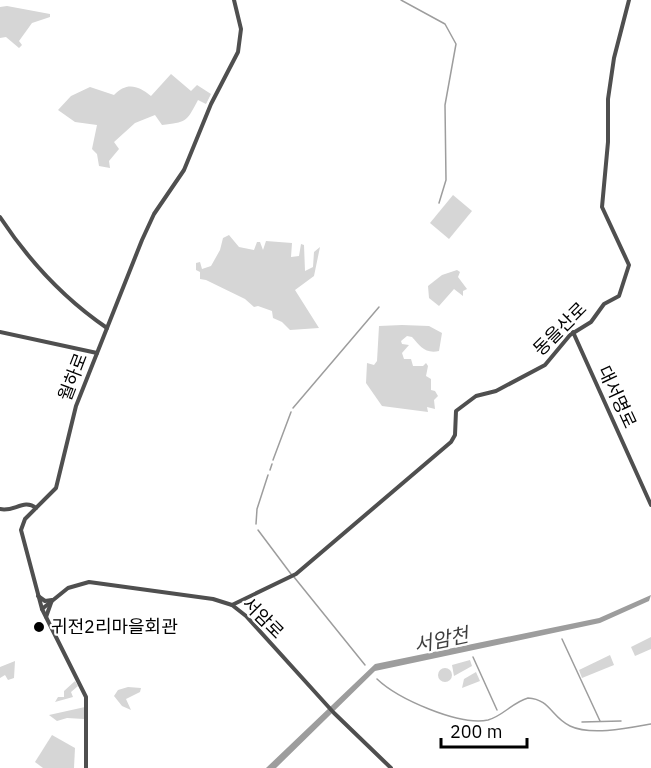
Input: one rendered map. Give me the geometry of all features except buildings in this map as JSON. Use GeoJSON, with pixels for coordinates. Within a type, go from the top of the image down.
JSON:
{"type":"FeatureCollection","features":[{"type":"Feature","properties":{"kind":"street","name":"월하로"},"geometry":{"type":"LineString","coordinates":[[87,768],[86,697],[46,620],[21,533],[24,521],[56,488],[76,406],[150,221],[184,170],[211,104],[238,52],[241,28],[234,0]]}},
{"type":"Feature","properties":{"kind":"street","name":"동을산로"},"geometry":{"type":"LineString","coordinates":[[232,605],[296,574],[451,442],[455,435],[456,411],[476,396],[496,391],[539,368],[573,333],[591,322],[604,304],[618,297],[629,268],[602,207],[608,142],[608,99],[614,58],[629,0]]}},
{"type":"Feature","properties":{"kind":"street"},"geometry":{"type":"LineString","coordinates":[[0,217],[21,250],[54,286],[107,328]]}},
{"type":"Feature","properties":{"kind":"street"},"geometry":{"type":"LineString","coordinates":[[0,332],[97,353]]}},
{"type":"Feature","properties":{"kind":"street","name":"대서명로"},"geometry":{"type":"LineString","coordinates":[[573,333],[651,505]]}},
{"type":"Feature","properties":{"kind":"street"},"geometry":{"type":"LineString","coordinates":[[0,509],[7,510],[24,504],[36,508]]}},
{"type":"Feature","properties":{"kind":"street","name":"서암로"},"geometry":{"type":"LineString","coordinates":[[42,609],[75,585],[89,582],[200,597],[232,605],[246,616],[334,713],[391,768]]}},
{"type":"Feature","properties":{"kind":"street"},"geometry":{"type":"LineString","coordinates":[[37,595],[45,601],[52,600],[46,620]]}},
{"type":"Feature","properties":{"kind":"shaded area"},"geometry":{"type":"Polygon","coordinates":[[[7,6],[50,14],[50,17],[32,23],[19,41],[22,45],[19,48],[6,37],[0,38],[0,7],[7,6]]]}},
{"type":"Feature","properties":{"kind":"shaded area"},"geometry":{"type":"Polygon","coordinates":[[[171,74],[191,91],[197,85],[211,94],[206,104],[198,100],[188,117],[181,122],[162,125],[155,115],[135,123],[114,142],[119,149],[109,161],[110,168],[99,166],[97,154],[92,149],[97,125],[75,122],[58,110],[71,96],[90,87],[114,95],[123,88],[132,86],[151,96],[171,74]]]}},
{"type":"Feature","properties":{"kind":"shaded area"},"geometry":{"type":"Polygon","coordinates":[[[453,195],[472,211],[449,239],[430,223],[453,195]]]}},
{"type":"Feature","properties":{"kind":"shaded area"},"geometry":{"type":"Polygon","coordinates":[[[229,235],[239,247],[254,250],[257,242],[260,242],[263,250],[266,241],[292,243],[291,257],[299,256],[301,244],[304,245],[305,271],[313,267],[314,252],[320,247],[314,276],[295,290],[319,328],[290,330],[282,322],[273,318],[272,311],[258,306],[254,307],[245,299],[200,279],[196,263],[200,262],[202,269],[211,266],[220,250],[223,238],[229,235]]]}},
{"type":"Feature","properties":{"kind":"shaded area"},"geometry":{"type":"Polygon","coordinates":[[[457,270],[460,272],[458,277],[467,289],[463,291],[463,296],[454,289],[439,306],[429,298],[428,286],[442,275],[457,270]]]}},
{"type":"Feature","properties":{"kind":"shaded area"},"geometry":{"type":"Polygon","coordinates":[[[379,326],[429,326],[442,333],[439,351],[434,352],[420,346],[412,337],[407,336],[401,341],[402,344],[409,345],[402,353],[404,359],[411,359],[413,366],[423,366],[426,363],[428,366],[426,376],[431,379],[431,390],[435,391],[438,396],[434,400],[435,409],[427,407],[428,412],[382,406],[366,383],[367,363],[374,365],[377,361],[379,326]]]}},
{"type":"Feature","properties":{"kind":"shaded area"},"geometry":{"type":"Polygon","coordinates":[[[651,595],[649,601],[600,623],[375,671],[276,768],[266,768],[375,664],[599,618],[651,595]]]}},
{"type":"Feature","properties":{"kind":"shaded area"},"geometry":{"type":"Polygon","coordinates":[[[651,637],[651,649],[635,656],[631,647],[651,637]]]}},
{"type":"Feature","properties":{"kind":"shaded area"},"geometry":{"type":"Polygon","coordinates":[[[610,655],[614,665],[582,678],[579,670],[610,655]]]}},
{"type":"Feature","properties":{"kind":"shaded area"},"geometry":{"type":"Polygon","coordinates":[[[470,660],[472,666],[454,676],[452,665],[470,660]]]}},
{"type":"Feature","properties":{"kind":"shaded area"},"geometry":{"type":"Polygon","coordinates":[[[15,661],[14,678],[8,680],[5,675],[0,678],[0,667],[15,661]]]}},
{"type":"Feature","properties":{"kind":"shaded area"},"geometry":{"type":"Polygon","coordinates":[[[445,668],[450,670],[452,675],[450,680],[445,682],[440,680],[438,675],[440,670],[445,668]]]}},
{"type":"Feature","properties":{"kind":"shaded area"},"geometry":{"type":"Polygon","coordinates":[[[476,672],[480,681],[462,688],[464,679],[476,672]]]}},
{"type":"Feature","properties":{"kind":"shaded area"},"geometry":{"type":"Polygon","coordinates":[[[75,681],[78,686],[71,692],[73,697],[55,702],[58,697],[64,697],[64,691],[75,681]]]}},
{"type":"Feature","properties":{"kind":"shaded area"},"geometry":{"type":"Polygon","coordinates":[[[128,687],[141,688],[140,692],[126,699],[131,710],[122,706],[114,696],[118,690],[128,687]]]}},
{"type":"Feature","properties":{"kind":"shaded area"},"geometry":{"type":"Polygon","coordinates":[[[85,707],[84,719],[67,718],[57,721],[49,715],[85,707]]]}},
{"type":"Feature","properties":{"kind":"shaded area"},"geometry":{"type":"Polygon","coordinates":[[[52,735],[75,748],[74,768],[43,768],[35,762],[52,735]]]}},
{"type":"Feature","properties":{"kind":"waterway"},"geometry":{"type":"LineString","coordinates":[[401,0],[445,24],[456,44],[445,105],[446,180],[439,203]]}},
{"type":"Feature","properties":{"kind":"waterway"},"geometry":{"type":"LineString","coordinates":[[293,408],[379,307]]}},
{"type":"Feature","properties":{"kind":"waterway"},"geometry":{"type":"LineString","coordinates":[[273,460],[291,412]]}},
{"type":"Feature","properties":{"kind":"waterway"},"geometry":{"type":"LineString","coordinates":[[270,470],[272,464]]}},
{"type":"Feature","properties":{"kind":"waterway"},"geometry":{"type":"LineString","coordinates":[[256,524],[257,509],[268,475]]}},
{"type":"Feature","properties":{"kind":"waterway"},"geometry":{"type":"LineString","coordinates":[[258,530],[291,574]]}},
{"type":"Feature","properties":{"kind":"waterway"},"geometry":{"type":"LineString","coordinates":[[294,577],[365,665]]}},
{"type":"Feature","properties":{"kind":"waterway"},"geometry":{"type":"LineString","coordinates":[[562,639],[600,721]]}},
{"type":"Feature","properties":{"kind":"waterway"},"geometry":{"type":"LineString","coordinates":[[473,657],[497,710]]}},
{"type":"Feature","properties":{"kind":"waterway"},"geometry":{"type":"LineString","coordinates":[[377,679],[399,695],[430,709],[461,719],[488,720],[528,698],[546,705],[564,723],[579,729],[599,731],[651,724]]}},
{"type":"Feature","properties":{"kind":"waterway"},"geometry":{"type":"LineString","coordinates":[[582,722],[621,721]]}},
{"type":"Feature","properties":{"kind":"place","name":"귀전2리마을회관"},"geometry":{"type":"Point","coordinates":[39,627]}},
{"type":"Feature","properties":{"kind":"water label","name":"서암천"},"geometry":{"type":"Point","coordinates":[441,640]}}]}
